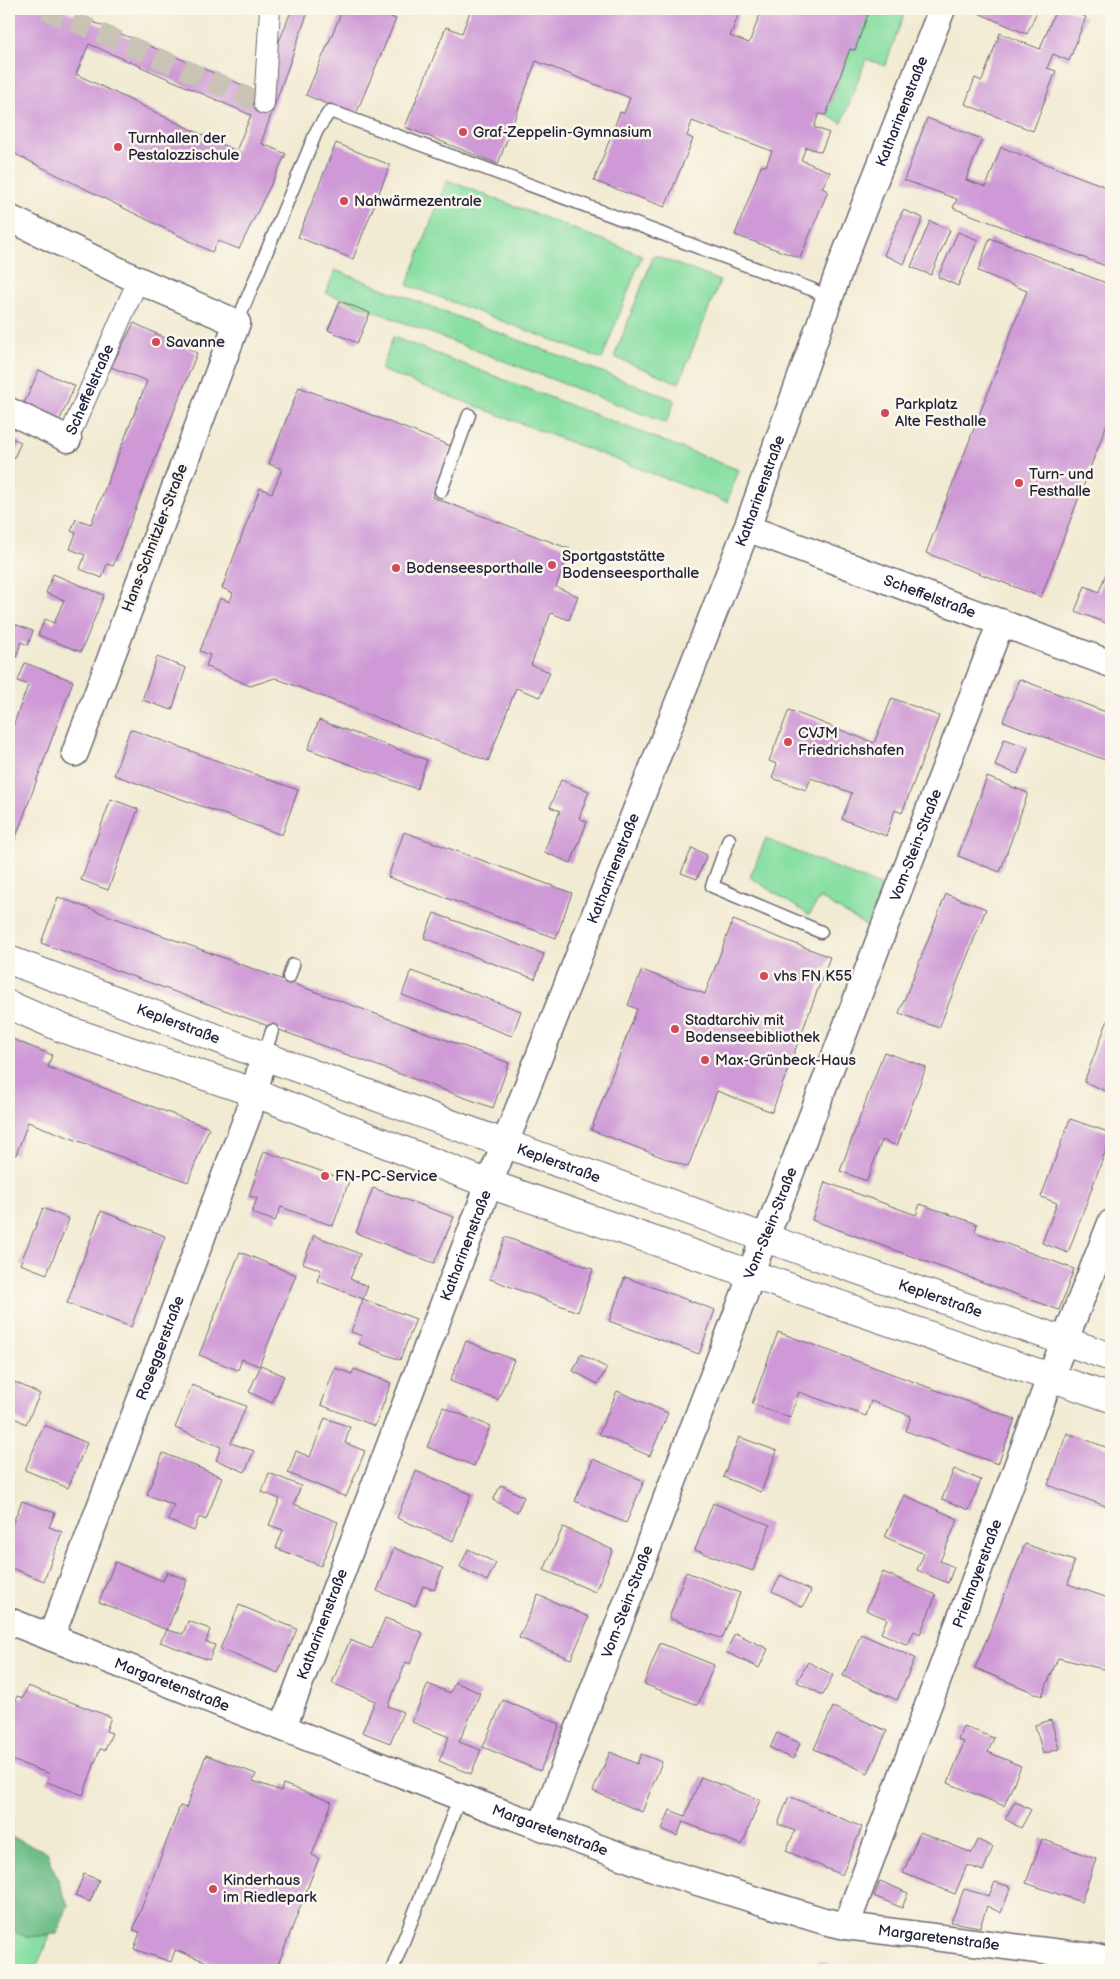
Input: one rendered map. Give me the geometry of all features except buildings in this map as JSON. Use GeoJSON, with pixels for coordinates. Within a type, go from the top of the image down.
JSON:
{"type":"FeatureCollection","features":[{"type":"Feature","properties":{"kind":"street"},"geometry":{"type":"LineString","coordinates":[[264,104],[270,9]]}},
{"type":"Feature","properties":{"kind":"street","name":"Katharinenstraße"},"geometry":{"type":"LineString","coordinates":[[283,1727],[489,1184],[747,528],[829,298],[942,9]]}},
{"type":"Feature","properties":{"kind":"street"},"geometry":{"type":"LineString","coordinates":[[9,218],[138,280],[237,323]]}},
{"type":"Feature","properties":{"kind":"street","name":"Scheffelstraße"},"geometry":{"type":"LineString","coordinates":[[9,410],[68,439],[138,280]]}},
{"type":"Feature","properties":{"kind":"street","name":"Hans-Schnitzler-Straße"},"geometry":{"type":"LineString","coordinates":[[75,753],[237,323]]}},
{"type":"Feature","properties":{"kind":"street","name":"Scheffelstraße"},"geometry":{"type":"LineString","coordinates":[[747,528],[1111,664]]}},
{"type":"Feature","properties":{"kind":"street","name":"Vom-Stein-Straße"},"geometry":{"type":"LineString","coordinates":[[542,1825],[746,1290],[750,1273],[1001,622]]}},
{"type":"Feature","properties":{"kind":"street","name":"Keplerstraße"},"geometry":{"type":"LineString","coordinates":[[9,960],[264,1056],[765,1238],[1111,1357]]}},
{"type":"Feature","properties":{"kind":"street"},"geometry":{"type":"LineString","coordinates":[[9,1005],[64,1029],[253,1092],[489,1184],[1111,1398]]}},
{"type":"Feature","properties":{"kind":"street","name":"Roseggerstraße"},"geometry":{"type":"LineString","coordinates":[[50,1637],[249,1112],[264,1056]]}},
{"type":"Feature","properties":{"kind":"street","name":"Prielmayerstraße"},"geometry":{"type":"LineString","coordinates":[[846,1926],[1050,1378],[1111,1223]]}},
{"type":"Feature","properties":{"kind":"street","name":"Margaretenstraße"},"geometry":{"type":"LineString","coordinates":[[9,1621],[460,1797],[542,1825],[662,1871],[824,1922],[1093,1957],[1111,1962]]}},
{"type":"Feature","properties":{"kind":"lane"},"geometry":{"type":"LineString","coordinates":[[237,323],[317,130],[330,111],[802,285],[829,298]]}},
{"type":"Feature","properties":{"kind":"lane"},"geometry":{"type":"LineString","coordinates":[[441,491],[469,415]]}},
{"type":"Feature","properties":{"kind":"lane"},"geometry":{"type":"LineString","coordinates":[[729,839],[712,886],[821,932]]}},
{"type":"Feature","properties":{"kind":"lane"},"geometry":{"type":"LineString","coordinates":[[289,977],[293,964]]}},
{"type":"Feature","properties":{"kind":"lane"},"geometry":{"type":"LineString","coordinates":[[264,1056],[272,1030]]}},
{"type":"Feature","properties":{"kind":"lane"},"geometry":{"type":"LineString","coordinates":[[392,1970],[460,1797]]}},
{"type":"Feature","properties":{"kind":"green space"},"geometry":{"type":"Polygon","coordinates":[[[870,9],[906,9],[885,66],[866,59],[842,123],[826,115],[850,49],[855,50],[870,9]]]}},
{"type":"Feature","properties":{"kind":"green space"},"geometry":{"type":"Polygon","coordinates":[[[447,180],[642,255],[602,359],[407,285],[447,180]]]}},
{"type":"Feature","properties":{"kind":"green space"},"geometry":{"type":"Polygon","coordinates":[[[654,255],[720,281],[679,383],[614,357],[654,255]]]}},
{"type":"Feature","properties":{"kind":"green space"},"geometry":{"type":"Polygon","coordinates":[[[335,270],[675,400],[666,423],[326,293],[335,270]]]}},
{"type":"Feature","properties":{"kind":"green space"},"geometry":{"type":"Polygon","coordinates":[[[393,337],[739,470],[727,502],[381,370],[393,337]]]}},
{"type":"Feature","properties":{"kind":"green space"},"geometry":{"type":"Polygon","coordinates":[[[766,839],[882,887],[868,927],[820,898],[809,915],[750,877],[766,839]]]}},
{"type":"Feature","properties":{"kind":"green space"},"geometry":{"type":"Polygon","coordinates":[[[9,1836],[47,1852],[68,1905],[57,1934],[28,1937],[9,1930],[9,1836]]]}},
{"type":"Feature","properties":{"kind":"green space"},"geometry":{"type":"Polygon","coordinates":[[[9,1930],[28,1937],[50,1935],[35,1970],[9,1970],[9,1930]]]}},
{"type":"Feature","properties":{"kind":"green space"},"geometry":{"type":"Polygon","coordinates":[[[819,1962],[841,1969],[841,1970],[816,1970],[819,1962]]]}},
{"type":"Feature","properties":{"kind":"tunnel"},"geometry":{"type":"LineString","coordinates":[[45,9],[264,104]]}},
{"type":"Feature","properties":{"kind":"place","name":"Graf-Zeppelin-Gymnasium"},"geometry":{"type":"Point","coordinates":[463,132]}},
{"type":"Feature","properties":{"kind":"place","name":"Turnhallen der Pestalozzischule"},"geometry":{"type":"Point","coordinates":[118,147]}},
{"type":"Feature","properties":{"kind":"place","name":"Nahwärmezentrale"},"geometry":{"type":"Point","coordinates":[344,201]}},
{"type":"Feature","properties":{"kind":"place","name":"Savanne"},"geometry":{"type":"Point","coordinates":[156,342]}},
{"type":"Feature","properties":{"kind":"place","name":"Parkplatz Alte Festhalle"},"geometry":{"type":"Point","coordinates":[885,413]}},
{"type":"Feature","properties":{"kind":"place","name":"Turn- und Festhalle"},"geometry":{"type":"Point","coordinates":[1019,483]}},
{"type":"Feature","properties":{"kind":"place","name":"Sportgaststätte Bodenseesporthalle"},"geometry":{"type":"Point","coordinates":[552,565]}},
{"type":"Feature","properties":{"kind":"place","name":"Bodenseesporthalle"},"geometry":{"type":"Point","coordinates":[396,568]}},
{"type":"Feature","properties":{"kind":"place","name":"CVJM Friedrichshafen"},"geometry":{"type":"Point","coordinates":[788,742]}},
{"type":"Feature","properties":{"kind":"place","name":"vhs FN K55"},"geometry":{"type":"Point","coordinates":[764,976]}},
{"type":"Feature","properties":{"kind":"place","name":"Stadtarchiv mit Bodenseebibliothek"},"geometry":{"type":"Point","coordinates":[675,1029]}},
{"type":"Feature","properties":{"kind":"place","name":"Max-Grünbeck-Haus"},"geometry":{"type":"Point","coordinates":[705,1060]}},
{"type":"Feature","properties":{"kind":"place","name":"FN-PC-Service"},"geometry":{"type":"Point","coordinates":[325,1176]}},
{"type":"Feature","properties":{"kind":"place","name":"Kinderhaus im Riedlepark"},"geometry":{"type":"Point","coordinates":[213,1889]}}]}
